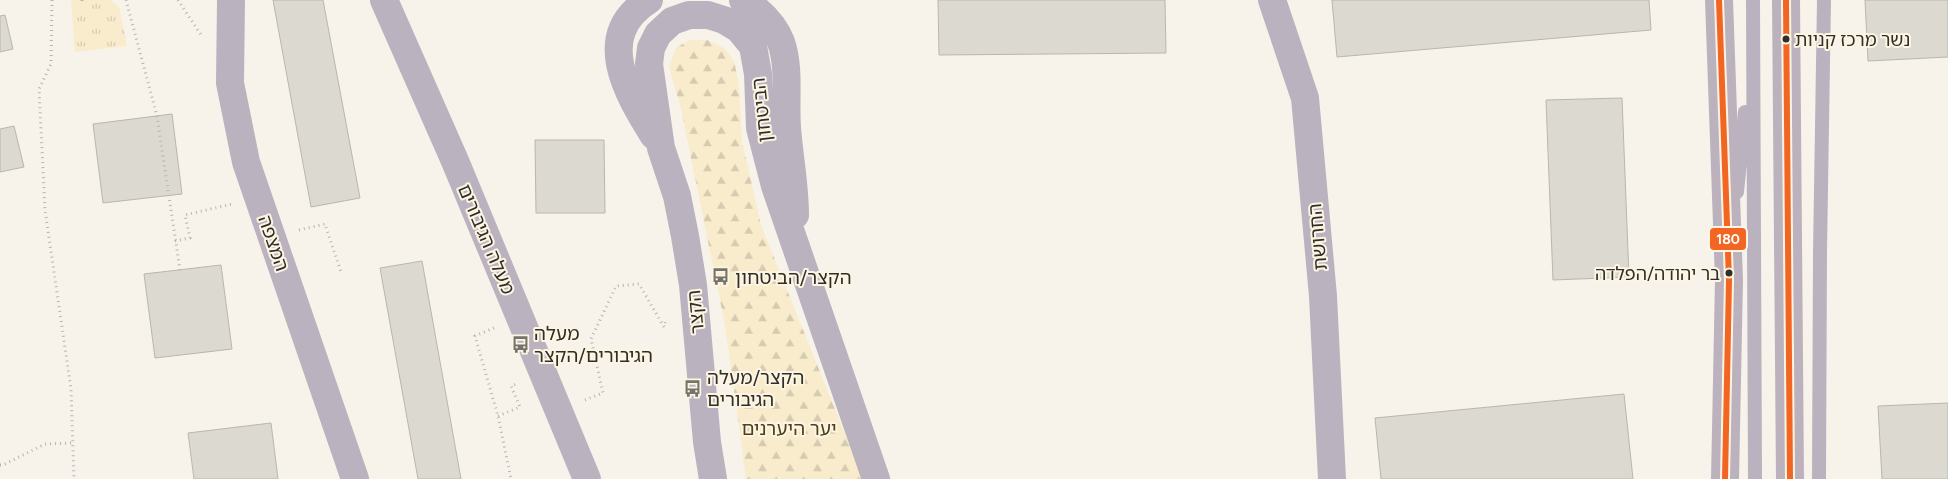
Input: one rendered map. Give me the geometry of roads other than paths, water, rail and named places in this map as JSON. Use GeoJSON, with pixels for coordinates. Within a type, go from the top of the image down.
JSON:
{"type":"FeatureCollection","features":[{"type":"Feature","properties":{"kind":"main road"},"geometry":{"type":"LineString","coordinates":[[1719,0],[1729,280],[1725,479]]}},
{"type":"Feature","properties":{"kind":"main road"},"geometry":{"type":"LineString","coordinates":[[1786,0],[1790,479]]}},
{"type":"Feature","properties":{"kind":"street","name":"המצפה"},"geometry":{"type":"LineString","coordinates":[[231,0],[230,83],[246,162],[355,479]]}},
{"type":"Feature","properties":{"kind":"street","name":"מעלה הגיבורים"},"geometry":{"type":"LineString","coordinates":[[384,0],[455,161],[587,479]]}},
{"type":"Feature","properties":{"kind":"street","name":"הקצר"},"geometry":{"type":"LineString","coordinates":[[649,0],[640,6],[627,22],[621,36],[618,56],[621,72],[639,112],[662,148]]}},
{"type":"Feature","properties":{"kind":"street","name":"הביטחון"},"geometry":{"type":"LineString","coordinates":[[743,0],[756,8],[772,25],[781,42],[785,64],[787,128],[795,198],[794,244]]}},
{"type":"Feature","properties":{"kind":"street","name":"החרושת"},"geometry":{"type":"LineString","coordinates":[[1272,0],[1305,98],[1323,296],[1332,479]]}},
{"type":"Feature","properties":{"kind":"street","name":"הקצר"},"geometry":{"type":"LineString","coordinates":[[689,15],[672,21],[658,34],[651,48],[649,64],[662,148],[677,196],[690,265],[713,479]]}},
{"type":"Feature","properties":{"kind":"street","name":"הביטחון"},"geometry":{"type":"LineString","coordinates":[[689,15],[708,15],[724,20],[739,29],[752,46],[758,74],[760,128],[775,186],[876,479]]}},
{"type":"Feature","properties":{"kind":"lane"},"geometry":{"type":"LineString","coordinates":[[1753,0],[1755,479]]}},
{"type":"Feature","properties":{"kind":"lane"},"geometry":{"type":"LineString","coordinates":[[1819,479],[1824,0]]}},
{"type":"Feature","properties":{"kind":"lane"},"geometry":{"type":"LineString","coordinates":[[1729,280],[1753,34]]}},
{"type":"Feature","properties":{"kind":"place","name":"נשר מרכז קניות"},"geometry":{"type":"Point","coordinates":[1786,39]}},
{"type":"Feature","properties":{"kind":"place","name":"בר יהודה/הפלדה"},"geometry":{"type":"Point","coordinates":[1729,273]}},
{"type":"Feature","properties":{"kind":"place","name":"הקצר/הביטחון"},"geometry":{"type":"Point","coordinates":[721,277]}},
{"type":"Feature","properties":{"kind":"place","name":"מעלה הגיבורים/הקצר"},"geometry":{"type":"Point","coordinates":[520,344]}},
{"type":"Feature","properties":{"kind":"place","name":"הקצר/מעלה הגיבורים"},"geometry":{"type":"Point","coordinates":[693,388]}},
{"type":"Feature","properties":{"kind":"park label","name":"יער היערנים"},"geometry":{"type":"Point","coordinates":[789,428]}}]}
